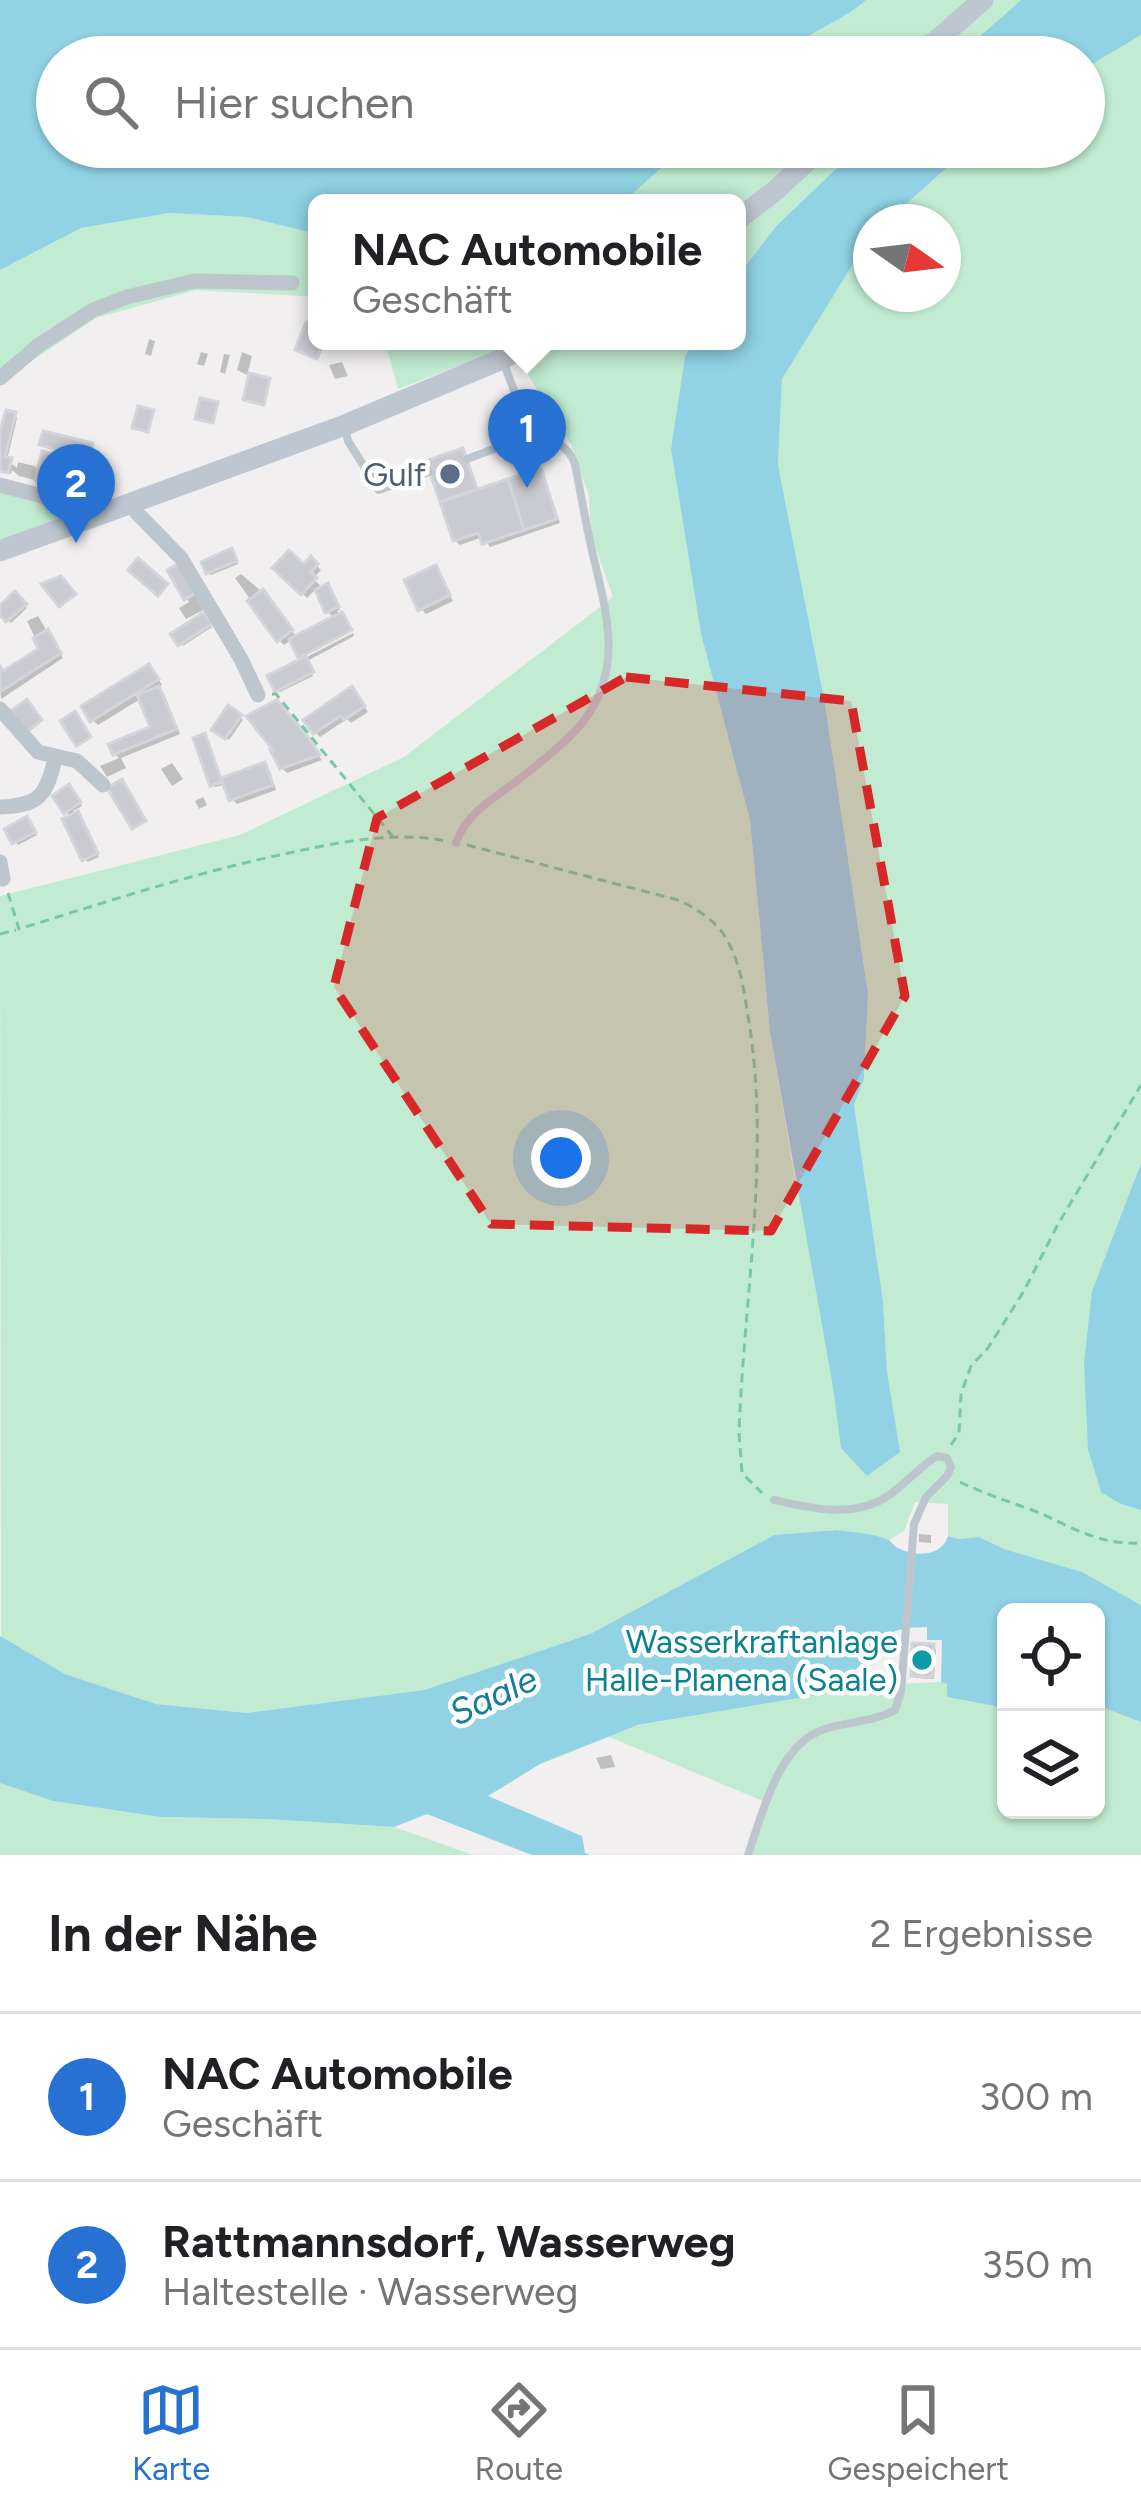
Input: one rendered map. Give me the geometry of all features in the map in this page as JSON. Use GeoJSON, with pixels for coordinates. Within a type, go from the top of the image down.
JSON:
{"type":"FeatureCollection","features":[{"type":"Feature","properties":{"kind":"main road"},"geometry":{"type":"LineString","coordinates":[[941,36],[983,0]]}},
{"type":"Feature","properties":{"kind":"main road"},"geometry":{"type":"LineString","coordinates":[[746,213],[800,168]]}},
{"type":"Feature","properties":{"kind":"main road"},"geometry":{"type":"LineString","coordinates":[[0,551],[345,425],[520,350]]}},
{"type":"Feature","properties":{"kind":"street"},"geometry":{"type":"LineString","coordinates":[[0,378],[39,345],[93,310],[128,297],[194,281],[292,283]]}},
{"type":"Feature","properties":{"kind":"street"},"geometry":{"type":"LineString","coordinates":[[0,485],[82,508],[88,518]]}},
{"type":"Feature","properties":{"kind":"street"},"geometry":{"type":"LineString","coordinates":[[131,501],[182,558],[258,695]]}},
{"type":"Feature","properties":{"kind":"street"},"geometry":{"type":"LineString","coordinates":[[0,709],[38,752],[77,760],[103,785]]}},
{"type":"Feature","properties":{"kind":"street"},"geometry":{"type":"LineString","coordinates":[[0,807],[25,806],[42,795],[55,758]]}},
{"type":"Feature","properties":{"kind":"lane"},"geometry":{"type":"LineString","coordinates":[[502,359],[531,435]]}},
{"type":"Feature","properties":{"kind":"lane"},"geometry":{"type":"LineString","coordinates":[[345,425],[349,441],[379,490],[429,472]]}},
{"type":"Feature","properties":{"kind":"lane"},"geometry":{"type":"LineString","coordinates":[[456,843],[467,820],[583,722],[604,682],[610,645],[606,602],[572,455],[559,442],[531,435],[467,459]]}},
{"type":"Feature","properties":{"kind":"lane"},"geometry":{"type":"LineString","coordinates":[[748,1855],[783,1764],[798,1744],[821,1730],[895,1710],[901,1692],[914,1524],[926,1497],[951,1467],[943,1456],[930,1460],[876,1503],[849,1509],[818,1510],[774,1500]]}},
{"type":"Feature","properties":{"kind":"path"},"geometry":{"type":"LineString","coordinates":[[258,695],[275,694],[393,837]]}},
{"type":"Feature","properties":{"kind":"path"},"geometry":{"type":"LineString","coordinates":[[0,934],[216,868],[324,845],[393,837],[426,837],[497,851],[678,900],[704,915],[722,933],[740,968],[752,1035],[757,1124],[740,1433],[742,1473],[756,1490],[774,1500]]}},
{"type":"Feature","properties":{"kind":"path"},"geometry":{"type":"LineString","coordinates":[[2,871],[19,929]]}},
{"type":"Feature","properties":{"kind":"path"},"geometry":{"type":"LineString","coordinates":[[943,1456],[959,1433],[961,1394],[971,1366],[1024,1291],[1141,1085]]}},
{"type":"Feature","properties":{"kind":"path"},"geometry":{"type":"LineString","coordinates":[[947,1476],[1088,1537],[1141,1543]]}},
{"type":"Feature","properties":{"kind":"highlighted area"},"geometry":{"type":"Polygon","coordinates":[[[626,677],[851,701],[905,996],[771,1231],[491,1224],[334,987],[377,818],[626,677]]]}},
{"type":"Feature","properties":{"kind":"green space"},"geometry":{"type":"Polygon","coordinates":[[[866,0],[1021,0],[980,36],[809,36],[866,0]]]}},
{"type":"Feature","properties":{"kind":"green space"},"geometry":{"type":"Polygon","coordinates":[[[1141,35],[1141,1163],[1092,1291],[1141,1502],[1141,1605],[1082,1572],[979,1537],[948,1536],[948,1504],[915,1502],[904,1531],[889,1540],[837,1530],[774,1535],[590,1634],[424,1690],[247,1713],[156,1704],[65,1674],[1,1637],[0,896],[240,835],[404,757],[613,597],[591,534],[589,496],[571,444],[512,350],[689,350],[671,449],[701,634],[750,820],[770,1032],[796,1187],[887,1372],[883,1301],[854,1105],[864,1078],[868,994],[825,704],[778,465],[782,379],[853,264],[853,312],[961,312],[961,204],[906,204],[946,168],[1105,168],[1105,56],[1141,35]]]}},
{"type":"Feature","properties":{"kind":"green space"},"geometry":{"type":"Polygon","coordinates":[[[661,168],[837,168],[777,225],[746,265],[746,194],[632,194],[661,168]]]}},
{"type":"Feature","properties":{"kind":"green space"},"geometry":{"type":"Polygon","coordinates":[[[169,213],[247,217],[308,232],[308,296],[196,290],[96,318],[0,382],[0,270],[81,228],[169,213]]]}},
{"type":"Feature","properties":{"kind":"green space"},"geometry":{"type":"Polygon","coordinates":[[[387,350],[500,350],[398,389],[387,350]]]}},
{"type":"Feature","properties":{"kind":"green space"},"geometry":{"type":"Polygon","coordinates":[[[0,492],[73,510],[75,516],[0,543],[0,492]]]}},
{"type":"Feature","properties":{"kind":"green space"},"geometry":{"type":"Polygon","coordinates":[[[941,1682],[947,1684],[948,1697],[997,1706],[997,1819],[1105,1819],[1105,1708],[1141,1722],[1141,1855],[745,1855],[765,1802],[607,1736],[636,1726],[864,1688],[941,1682]]]}},
{"type":"Feature","properties":{"kind":"green space"},"geometry":{"type":"Polygon","coordinates":[[[0,1783],[53,1801],[159,1817],[394,1827],[473,1855],[0,1855],[0,1783]]]}},
{"type":"Feature","properties":{"kind":"water"},"geometry":{"type":"Polygon","coordinates":[[[0,0],[866,0],[809,36],[36,36],[36,168],[661,168],[632,194],[308,194],[308,232],[247,217],[169,213],[81,228],[0,270],[0,0]]]}},
{"type":"Feature","properties":{"kind":"water"},"geometry":{"type":"Polygon","coordinates":[[[1021,0],[1141,0],[1141,35],[1105,56],[1105,36],[980,36],[1021,0]]]}},
{"type":"Feature","properties":{"kind":"water"},"geometry":{"type":"Polygon","coordinates":[[[837,168],[946,168],[906,204],[853,204],[853,264],[782,379],[778,465],[825,704],[868,994],[864,1078],[854,1105],[900,1452],[867,1476],[841,1448],[770,1032],[750,820],[701,634],[671,449],[689,350],[746,350],[746,265],[777,225],[837,168]]]}},
{"type":"Feature","properties":{"kind":"water"},"geometry":{"type":"Polygon","coordinates":[[[1141,1163],[1141,1510],[1101,1492],[1088,1449],[1084,1363],[1092,1291],[1141,1163]]]}},
{"type":"Feature","properties":{"kind":"water","name":"Saale"},"geometry":{"type":"Polygon","coordinates":[[[837,1530],[883,1538],[918,1554],[933,1552],[948,1536],[979,1537],[1082,1572],[1141,1605],[1141,1722],[1105,1708],[1105,1603],[997,1603],[997,1706],[947,1697],[947,1684],[941,1682],[942,1640],[927,1640],[927,1627],[906,1628],[890,1635],[828,1693],[638,1725],[540,1764],[488,1796],[582,1836],[585,1853],[590,1855],[532,1855],[427,1814],[394,1827],[160,1817],[53,1801],[0,1783],[0,1636],[65,1674],[156,1704],[247,1713],[424,1690],[590,1634],[774,1535],[837,1530]]]}},
{"type":"Feature","properties":{"kind":"building"},"geometry":{"type":"Polygon","coordinates":[[[308,323],[308,350],[320,350],[317,359],[295,350],[308,323]]]}},
{"type":"Feature","properties":{"kind":"building"},"geometry":{"type":"Polygon","coordinates":[[[249,373],[270,378],[264,405],[243,400],[249,373]]]}},
{"type":"Feature","properties":{"kind":"building"},"geometry":{"type":"Polygon","coordinates":[[[200,398],[218,402],[213,423],[195,419],[200,398]]]}},
{"type":"Feature","properties":{"kind":"building"},"geometry":{"type":"Polygon","coordinates":[[[138,406],[154,410],[148,432],[132,428],[138,406]]]}},
{"type":"Feature","properties":{"kind":"building"},"geometry":{"type":"Polygon","coordinates":[[[6,410],[16,412],[5,457],[12,458],[8,473],[0,471],[0,432],[6,410]]]}},
{"type":"Feature","properties":{"kind":"building"},"geometry":{"type":"Polygon","coordinates":[[[43,431],[93,443],[90,457],[39,445],[43,431]]]}},
{"type":"Feature","properties":{"kind":"building"},"geometry":{"type":"Polygon","coordinates":[[[463,448],[477,489],[440,502],[426,461],[463,448]]]}},
{"type":"Feature","properties":{"kind":"building"},"geometry":{"type":"Polygon","coordinates":[[[42,451],[53,454],[50,468],[58,470],[55,484],[35,480],[42,451]]]}},
{"type":"Feature","properties":{"kind":"building"},"geometry":{"type":"Polygon","coordinates":[[[71,467],[89,471],[84,491],[66,487],[71,467]]]}},
{"type":"Feature","properties":{"kind":"building"},"geometry":{"type":"Polygon","coordinates":[[[541,468],[557,519],[524,530],[508,479],[541,468]]]}},
{"type":"Feature","properties":{"kind":"building"},"geometry":{"type":"Polygon","coordinates":[[[508,479],[524,530],[482,544],[478,533],[453,541],[440,502],[508,479]]]}},
{"type":"Feature","properties":{"kind":"building"},"geometry":{"type":"Polygon","coordinates":[[[232,548],[237,561],[206,574],[201,562],[232,548]]]}},
{"type":"Feature","properties":{"kind":"building"},"geometry":{"type":"Polygon","coordinates":[[[289,550],[304,564],[311,556],[318,564],[311,572],[317,578],[301,595],[272,568],[289,550]]]}},
{"type":"Feature","properties":{"kind":"building"},"geometry":{"type":"Polygon","coordinates":[[[138,558],[168,584],[158,596],[128,570],[138,558]]]}},
{"type":"Feature","properties":{"kind":"building"},"geometry":{"type":"Polygon","coordinates":[[[179,563],[196,593],[184,600],[167,570],[179,563]]]}},
{"type":"Feature","properties":{"kind":"building"},"geometry":{"type":"Polygon","coordinates":[[[436,565],[450,595],[418,611],[404,580],[436,565]]]}},
{"type":"Feature","properties":{"kind":"building"},"geometry":{"type":"Polygon","coordinates":[[[61,576],[76,594],[59,607],[41,584],[61,576]]]}},
{"type":"Feature","properties":{"kind":"building"},"geometry":{"type":"Polygon","coordinates":[[[328,583],[339,607],[325,613],[315,590],[328,583]]]}},
{"type":"Feature","properties":{"kind":"building"},"geometry":{"type":"Polygon","coordinates":[[[263,589],[293,630],[277,642],[247,601],[263,589]]]}},
{"type":"Feature","properties":{"kind":"building"},"geometry":{"type":"Polygon","coordinates":[[[15,591],[27,604],[6,622],[0,605],[15,591]]]}},
{"type":"Feature","properties":{"kind":"building"},"geometry":{"type":"Polygon","coordinates":[[[204,612],[212,624],[178,646],[170,634],[204,612]]]}},
{"type":"Feature","properties":{"kind":"building"},"geometry":{"type":"Polygon","coordinates":[[[342,612],[352,630],[298,658],[289,639],[342,612]]]}},
{"type":"Feature","properties":{"kind":"building"},"geometry":{"type":"Polygon","coordinates":[[[48,629],[61,653],[0,692],[0,666],[3,671],[38,649],[33,638],[48,629]]]}},
{"type":"Feature","properties":{"kind":"building"},"geometry":{"type":"Polygon","coordinates":[[[306,656],[314,672],[275,692],[267,676],[306,656]]]}},
{"type":"Feature","properties":{"kind":"building"},"geometry":{"type":"Polygon","coordinates":[[[149,664],[159,679],[90,722],[81,706],[149,664]]]}},
{"type":"Feature","properties":{"kind":"building"},"geometry":{"type":"Polygon","coordinates":[[[159,686],[177,729],[113,755],[108,744],[150,727],[137,695],[159,686]]]}},
{"type":"Feature","properties":{"kind":"building"},"geometry":{"type":"Polygon","coordinates":[[[352,686],[365,706],[313,734],[303,720],[352,686]]]}},
{"type":"Feature","properties":{"kind":"building"},"geometry":{"type":"Polygon","coordinates":[[[27,699],[42,720],[27,732],[11,711],[27,699]]]}},
{"type":"Feature","properties":{"kind":"building"},"geometry":{"type":"Polygon","coordinates":[[[277,700],[320,755],[280,769],[273,750],[246,716],[277,700]]]}},
{"type":"Feature","properties":{"kind":"building"},"geometry":{"type":"Polygon","coordinates":[[[228,705],[242,715],[225,739],[211,730],[228,705]]]}},
{"type":"Feature","properties":{"kind":"building"},"geometry":{"type":"Polygon","coordinates":[[[75,711],[91,737],[76,746],[60,721],[75,711]]]}},
{"type":"Feature","properties":{"kind":"building"},"geometry":{"type":"Polygon","coordinates":[[[205,733],[222,782],[210,786],[193,738],[205,733]]]}},
{"type":"Feature","properties":{"kind":"building"},"geometry":{"type":"Polygon","coordinates":[[[265,762],[273,785],[229,801],[221,778],[265,762]]]}},
{"type":"Feature","properties":{"kind":"building"},"geometry":{"type":"Polygon","coordinates":[[[122,779],[146,821],[132,829],[107,788],[122,779]]]}},
{"type":"Feature","properties":{"kind":"building"},"geometry":{"type":"Polygon","coordinates":[[[69,784],[81,802],[64,814],[52,796],[69,784]]]}},
{"type":"Feature","properties":{"kind":"building"},"geometry":{"type":"Polygon","coordinates":[[[78,811],[98,853],[82,861],[62,819],[78,811]]]}},
{"type":"Feature","properties":{"kind":"building"},"geometry":{"type":"Polygon","coordinates":[[[27,816],[36,832],[12,844],[4,829],[27,816]]]}},
{"type":"Feature","properties":{"kind":"building","name":"Wasserkraftanlage Halle-Planena (Saale)"},"geometry":{"type":"Polygon","coordinates":[[[912,1643],[934,1644],[932,1677],[911,1676],[912,1643]]]}},
{"type":"Feature","properties":{"kind":"place","name":"Gulf"},"geometry":{"type":"Point","coordinates":[450,474]}},
{"type":"Feature","properties":{"kind":"place","name":"NAC Automobile"},"geometry":{"type":"Point","coordinates":[527,488]}},
{"type":"Feature","properties":{"kind":"place","name":"Rattmannsdorf, Wasserweg"},"geometry":{"type":"Point","coordinates":[76,543]}},
{"type":"Feature","properties":{"kind":"place","name":"Wasserkraftanlage Halle-Planena (Saale)"},"geometry":{"type":"Point","coordinates":[922,1660]}}]}
